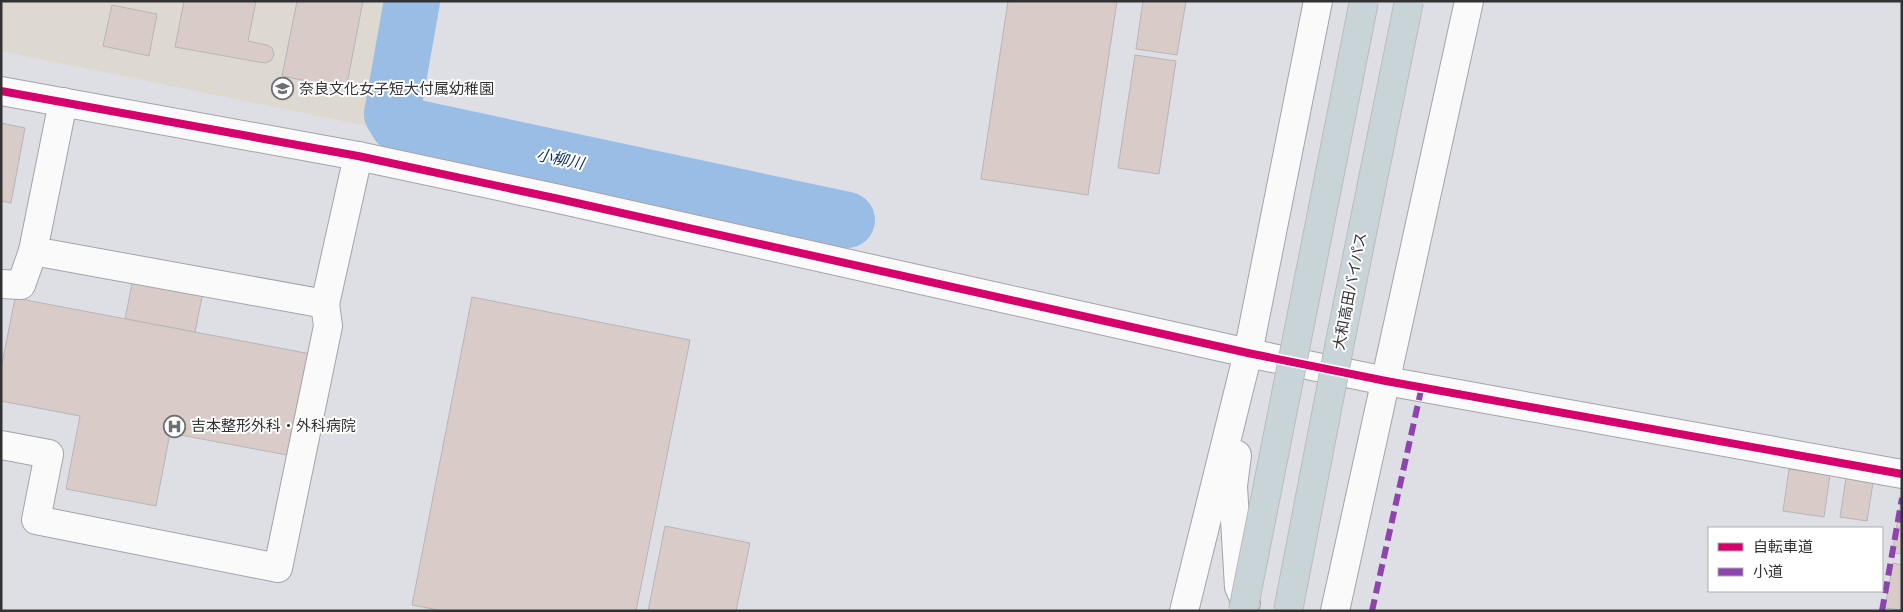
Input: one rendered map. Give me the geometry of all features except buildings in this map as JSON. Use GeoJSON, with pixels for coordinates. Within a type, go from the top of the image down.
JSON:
{"type":"FeatureCollection","features":[{"type":"Feature","properties":{"kind":"highway"},"geometry":{"type":"LineString","coordinates":[[1243,611],[1364,1]]}},
{"type":"Feature","properties":{"kind":"highway","name":"大和高田バイパス"},"geometry":{"type":"LineString","coordinates":[[1288,611],[1409,1]]}},
{"type":"Feature","properties":{"kind":"street"},"geometry":{"type":"LineString","coordinates":[[1184,611],[1248,353],[1318,1]]}},
{"type":"Feature","properties":{"kind":"street"},"geometry":{"type":"LineString","coordinates":[[1335,611],[1469,1]]}},
{"type":"Feature","properties":{"kind":"street"},"geometry":{"type":"LineString","coordinates":[[1,91],[358,156],[1248,353],[1386,381],[1902,474]]}},
{"type":"Feature","properties":{"kind":"street"},"geometry":{"type":"LineString","coordinates":[[1,284],[21,285],[33,250],[63,102]]}},
{"type":"Feature","properties":{"kind":"street"},"geometry":{"type":"LineString","coordinates":[[1,445],[49,454],[36,520],[278,568],[328,326],[326,304],[358,156]]}},
{"type":"Feature","properties":{"kind":"street"},"geometry":{"type":"LineString","coordinates":[[33,250],[326,304]]}},
{"type":"Feature","properties":{"kind":"street"},"geometry":{"type":"LineString","coordinates":[[1248,353],[1233,486],[1239,587],[1250,611]]}},
{"type":"Feature","properties":{"kind":"shaded area","name":"奈良文化女子短大付属幼稚園"},"geometry":{"type":"Polygon","coordinates":[[[1,1],[395,1],[372,127],[1,51],[1,1]]]}},
{"type":"Feature","properties":{"kind":"waterway","name":"小柳川"},"geometry":{"type":"LineString","coordinates":[[412,1],[392,114],[398,124],[847,220]]}},
{"type":"Feature","properties":{"kind":"marked path"},"geometry":{"type":"LineString","coordinates":[[1372,611],[1422,386]]}},
{"type":"Feature","properties":{"kind":"marked path"},"geometry":{"type":"LineString","coordinates":[[1882,611],[1902,498]]}},
{"type":"Feature","properties":{"kind":"cycle path"},"geometry":{"type":"LineString","coordinates":[[1,91],[358,156],[1248,353],[1386,381],[1902,474]]}},
{"type":"Feature","properties":{"kind":"place","name":"奈良文化女子短大付属幼稚園"},"geometry":{"type":"Point","coordinates":[283,89]}},
{"type":"Feature","properties":{"kind":"place","name":"吉本整形外科・外科病院"},"geometry":{"type":"Point","coordinates":[175,426]}}]}
